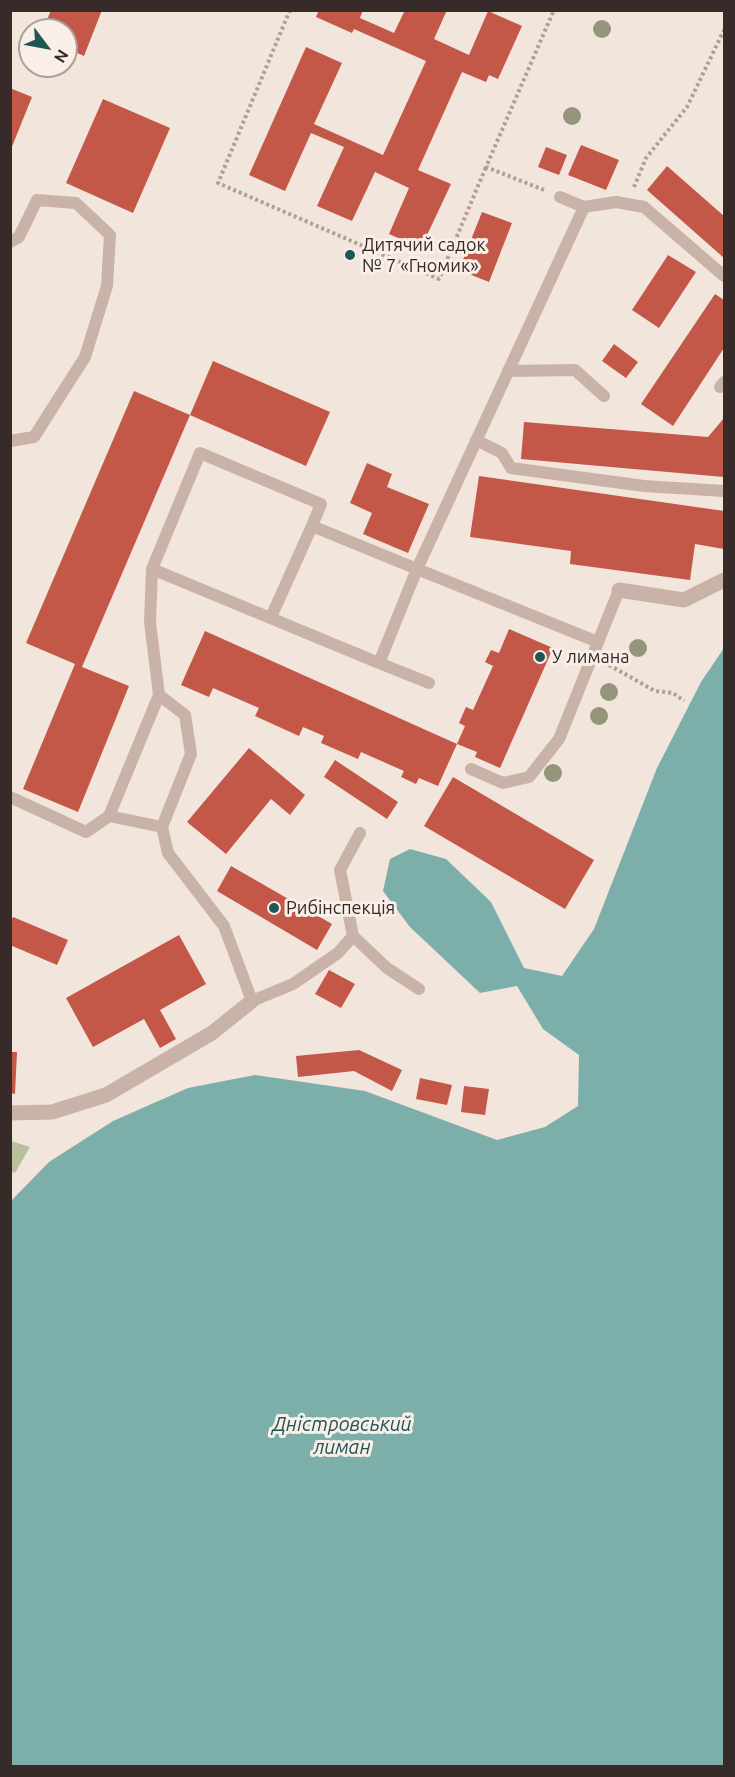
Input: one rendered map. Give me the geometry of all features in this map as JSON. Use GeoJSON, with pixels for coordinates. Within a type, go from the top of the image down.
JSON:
{"type":"FeatureCollection","features":[{"type":"Feature","properties":{"kind":"street"},"geometry":{"type":"LineString","coordinates":[[619,590],[684,600],[724,580]]}},
{"type":"Feature","properties":{"kind":"street"},"geometry":{"type":"LineString","coordinates":[[10,1113],[52,1112],[106,1095],[212,1034],[252,1001]]}},
{"type":"Feature","properties":{"kind":"lane"},"geometry":{"type":"LineString","coordinates":[[560,197],[584,207],[616,202],[644,207],[724,276]]}},
{"type":"Feature","properties":{"kind":"lane"},"geometry":{"type":"LineString","coordinates":[[10,242],[19,237],[37,200],[76,203],[110,235],[107,286],[85,357],[34,437],[10,441]]}},
{"type":"Feature","properties":{"kind":"lane"},"geometry":{"type":"LineString","coordinates":[[379,663],[417,569],[584,207]]}},
{"type":"Feature","properties":{"kind":"lane"},"geometry":{"type":"LineString","coordinates":[[508,372],[575,370],[604,396]]}},
{"type":"Feature","properties":{"kind":"lane"},"geometry":{"type":"LineString","coordinates":[[476,440],[502,453],[511,468],[644,486],[724,491]]}},
{"type":"Feature","properties":{"kind":"lane"},"geometry":{"type":"LineString","coordinates":[[10,797],[86,832],[109,816],[159,695],[150,622],[152,568],[200,453],[321,504],[271,617]]}},
{"type":"Feature","properties":{"kind":"lane"},"geometry":{"type":"LineString","coordinates":[[312,526],[598,642]]}},
{"type":"Feature","properties":{"kind":"lane"},"geometry":{"type":"LineString","coordinates":[[152,568],[429,683]]}},
{"type":"Feature","properties":{"kind":"lane"},"geometry":{"type":"LineString","coordinates":[[471,769],[503,783],[529,777],[559,739],[619,590]]}},
{"type":"Feature","properties":{"kind":"lane"},"geometry":{"type":"LineString","coordinates":[[159,695],[185,715],[191,754],[162,827],[168,853],[224,926],[252,1001],[293,984],[338,953],[353,936]]}},
{"type":"Feature","properties":{"kind":"lane"},"geometry":{"type":"LineString","coordinates":[[109,816],[162,827]]}},
{"type":"Feature","properties":{"kind":"lane"},"geometry":{"type":"LineString","coordinates":[[360,833],[340,870],[353,936],[387,969],[419,989]]}},
{"type":"Feature","properties":{"kind":"path"},"geometry":{"type":"LineString","coordinates":[[290,10],[218,183],[439,279],[554,10]]}},
{"type":"Feature","properties":{"kind":"path"},"geometry":{"type":"LineString","coordinates":[[627,204],[646,158],[687,107],[724,30]]}},
{"type":"Feature","properties":{"kind":"path"},"geometry":{"type":"LineString","coordinates":[[486,167],[560,197]]}},
{"type":"Feature","properties":{"kind":"path"},"geometry":{"type":"LineString","coordinates":[[593,655],[655,691],[673,693],[684,701]]}},
{"type":"Feature","properties":{"kind":"green space"},"geometry":{"type":"Polygon","coordinates":[[[11,1141],[30,1147],[15,1173],[11,1171],[11,1141]]]}},
{"type":"Feature","properties":{"kind":"water","name":"Дністровський лиман"},"geometry":{"type":"Polygon","coordinates":[[[724,648],[724,1766],[11,1766],[11,1201],[49,1162],[113,1121],[188,1088],[255,1075],[365,1091],[497,1140],[545,1127],[578,1106],[579,1055],[543,1029],[517,986],[480,993],[410,927],[383,891],[390,859],[410,849],[446,859],[491,902],[524,968],[562,976],[594,929],[657,768],[701,682],[724,648]]]}},
{"type":"Feature","properties":{"kind":"building"},"geometry":{"type":"Polygon","coordinates":[[[51,10],[102,10],[84,56],[78,53],[78,18],[48,18],[51,10]]]}},
{"type":"Feature","properties":{"kind":"building"},"geometry":{"type":"Polygon","coordinates":[[[319,10],[363,10],[360,18],[394,33],[405,10],[447,10],[434,39],[469,55],[488,11],[522,26],[498,79],[489,75],[486,82],[462,72],[418,170],[451,184],[421,248],[389,234],[409,188],[375,172],[352,221],[317,206],[344,147],[311,133],[285,191],[249,175],[306,47],[342,63],[314,124],[383,155],[426,61],[354,29],[352,33],[316,17],[319,10]]]}},
{"type":"Feature","properties":{"kind":"building"},"geometry":{"type":"Polygon","coordinates":[[[10,88],[32,97],[11,149],[10,149],[10,88]]]}},
{"type":"Feature","properties":{"kind":"building"},"geometry":{"type":"Polygon","coordinates":[[[103,99],[170,128],[133,213],[66,183],[103,99]]]}},
{"type":"Feature","properties":{"kind":"building"},"geometry":{"type":"Polygon","coordinates":[[[581,145],[619,160],[606,190],[568,175],[581,145]]]}},
{"type":"Feature","properties":{"kind":"building"},"geometry":{"type":"Polygon","coordinates":[[[546,147],[567,155],[559,175],[538,167],[546,147]]]}},
{"type":"Feature","properties":{"kind":"building"},"geometry":{"type":"Polygon","coordinates":[[[667,166],[724,216],[724,258],[647,190],[667,166]]]}},
{"type":"Feature","properties":{"kind":"building"},"geometry":{"type":"Polygon","coordinates":[[[482,212],[512,223],[489,282],[459,270],[482,212]]]}},
{"type":"Feature","properties":{"kind":"building"},"geometry":{"type":"Polygon","coordinates":[[[668,255],[696,272],[659,328],[632,310],[668,255]]]}},
{"type":"Feature","properties":{"kind":"building"},"geometry":{"type":"Polygon","coordinates":[[[715,294],[724,300],[724,348],[673,426],[641,404],[715,294]]]}},
{"type":"Feature","properties":{"kind":"building"},"geometry":{"type":"Polygon","coordinates":[[[614,344],[638,362],[626,378],[602,361],[614,344]]]}},
{"type":"Feature","properties":{"kind":"building"},"geometry":{"type":"Polygon","coordinates":[[[213,361],[330,412],[306,466],[190,415],[213,361]]]}},
{"type":"Feature","properties":{"kind":"building"},"geometry":{"type":"Polygon","coordinates":[[[134,391],[190,415],[82,667],[129,686],[78,812],[23,789],[75,664],[26,643],[134,391]]]}},
{"type":"Feature","properties":{"kind":"building"},"geometry":{"type":"Polygon","coordinates":[[[724,418],[724,477],[521,459],[524,422],[708,437],[724,418]]]}},
{"type":"Feature","properties":{"kind":"building"},"geometry":{"type":"Polygon","coordinates":[[[367,463],[392,474],[387,487],[429,504],[408,553],[363,534],[372,513],[350,503],[367,463]]]}},
{"type":"Feature","properties":{"kind":"building"},"geometry":{"type":"Polygon","coordinates":[[[479,476],[724,511],[724,549],[695,544],[690,580],[570,564],[571,551],[470,537],[479,476]]]}},
{"type":"Feature","properties":{"kind":"building"},"geometry":{"type":"Polygon","coordinates":[[[509,629],[553,648],[500,768],[475,757],[477,752],[457,744],[465,726],[459,723],[466,707],[473,710],[493,666],[485,662],[491,650],[499,653],[509,629]]]}},
{"type":"Feature","properties":{"kind":"building"},"geometry":{"type":"Polygon","coordinates":[[[205,631],[457,744],[438,786],[419,778],[416,784],[401,777],[404,771],[361,752],[358,759],[321,743],[324,736],[303,727],[299,736],[255,716],[259,708],[213,688],[209,697],[181,685],[205,631]]]}},
{"type":"Feature","properties":{"kind":"building"},"geometry":{"type":"Polygon","coordinates":[[[249,748],[305,795],[290,815],[271,799],[226,854],[187,822],[249,748]]]}},
{"type":"Feature","properties":{"kind":"building"},"geometry":{"type":"Polygon","coordinates":[[[335,760],[398,802],[387,819],[324,777],[335,760]]]}},
{"type":"Feature","properties":{"kind":"building"},"geometry":{"type":"Polygon","coordinates":[[[453,777],[594,860],[565,909],[424,826],[453,777]]]}},
{"type":"Feature","properties":{"kind":"building","name":"Рибінспекція"},"geometry":{"type":"Polygon","coordinates":[[[231,866],[332,924],[317,950],[217,891],[231,866]]]}},
{"type":"Feature","properties":{"kind":"building"},"geometry":{"type":"Polygon","coordinates":[[[13,917],[68,940],[57,965],[10,945],[10,923],[13,917]]]}},
{"type":"Feature","properties":{"kind":"building"},"geometry":{"type":"Polygon","coordinates":[[[179,935],[206,984],[160,1010],[176,1039],[160,1048],[144,1019],[93,1047],[66,998],[179,935]]]}},
{"type":"Feature","properties":{"kind":"building"},"geometry":{"type":"Polygon","coordinates":[[[329,970],[355,984],[341,1008],[315,994],[329,970]]]}},
{"type":"Feature","properties":{"kind":"building"},"geometry":{"type":"Polygon","coordinates":[[[359,1050],[402,1070],[392,1091],[354,1071],[298,1077],[296,1056],[359,1050]]]}},
{"type":"Feature","properties":{"kind":"building"},"geometry":{"type":"Polygon","coordinates":[[[10,1052],[17,1052],[15,1094],[10,1093],[10,1052]]]}},
{"type":"Feature","properties":{"kind":"building"},"geometry":{"type":"Polygon","coordinates":[[[420,1078],[452,1085],[447,1105],[416,1099],[420,1078]]]}},
{"type":"Feature","properties":{"kind":"building"},"geometry":{"type":"Polygon","coordinates":[[[464,1086],[489,1089],[485,1115],[461,1112],[464,1086]]]}},
{"type":"Feature","properties":{"kind":"place","name":"Дитячий садок № 7 «Гномик»"},"geometry":{"type":"Point","coordinates":[350,255]}},
{"type":"Feature","properties":{"kind":"place","name":"У лимана"},"geometry":{"type":"Point","coordinates":[540,657]}},
{"type":"Feature","properties":{"kind":"place","name":"Рибінспекція"},"geometry":{"type":"Point","coordinates":[274,908]}}]}
